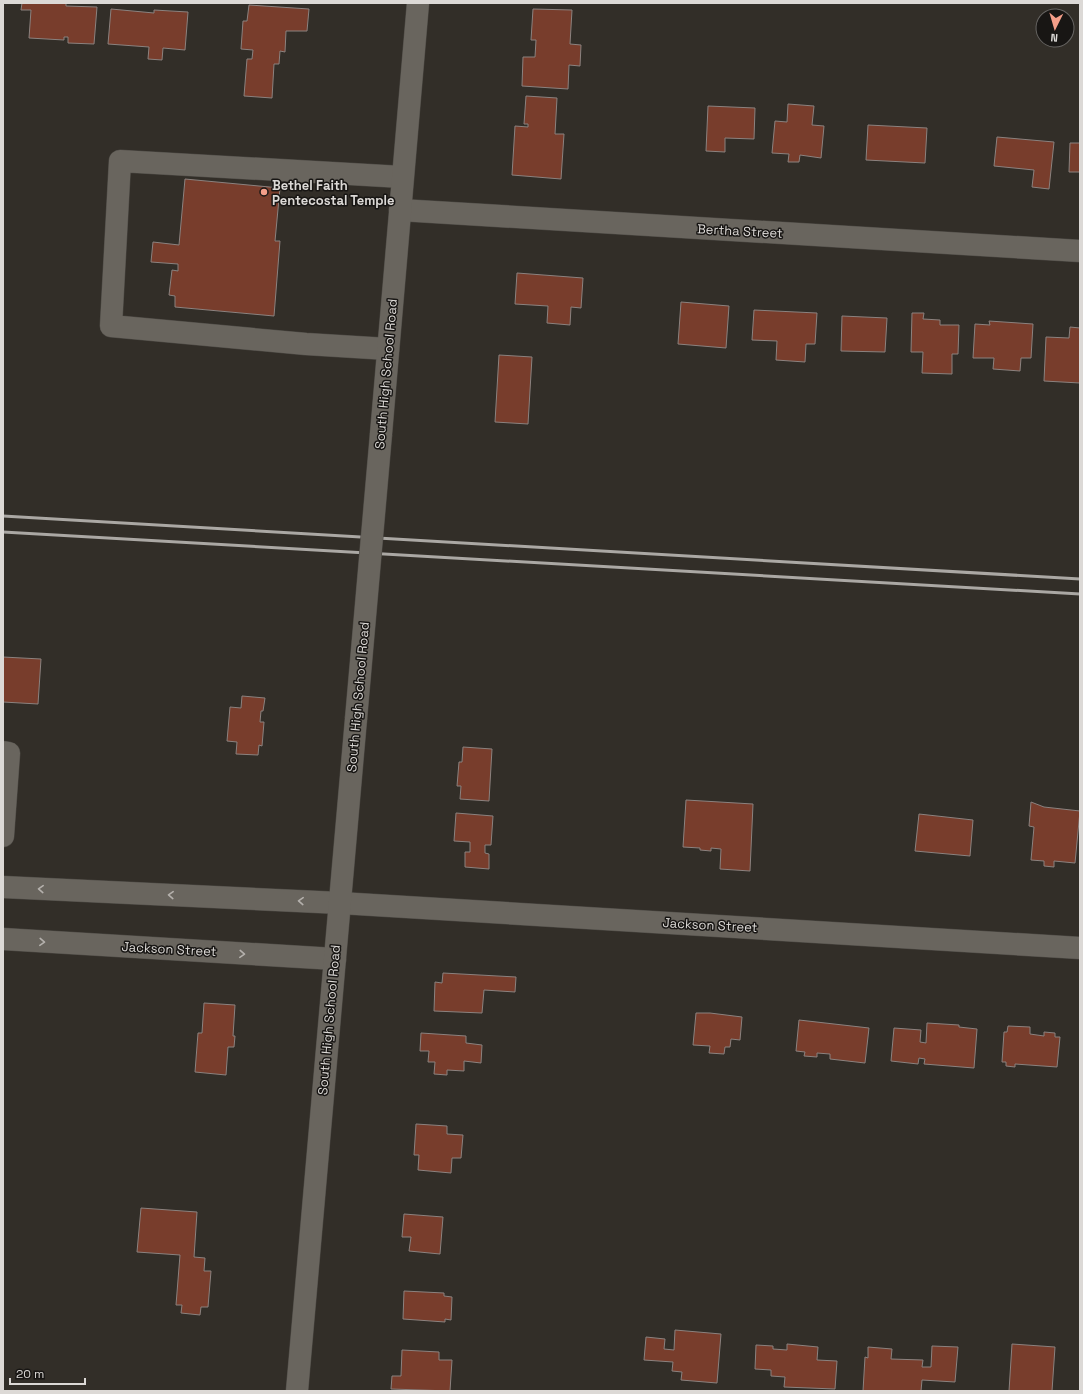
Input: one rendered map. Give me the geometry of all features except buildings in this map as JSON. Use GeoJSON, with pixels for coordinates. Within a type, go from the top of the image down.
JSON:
{"type":"FeatureCollection","features":[{"type":"Feature","properties":{"kind":"street","name":"South High School Road"},"geometry":{"type":"LineString","coordinates":[[297,1391],[418,3]]}},
{"type":"Feature","properties":{"kind":"street"},"geometry":{"type":"LineString","coordinates":[[388,349],[306,344],[111,326],[120,161],[402,177]]}},
{"type":"Feature","properties":{"kind":"street","name":"Bertha Street"},"geometry":{"type":"LineString","coordinates":[[400,210],[1080,251]]}},
{"type":"Feature","properties":{"kind":"street"},"geometry":{"type":"LineString","coordinates":[[3,752],[9,753],[3,836]]}},
{"type":"Feature","properties":{"kind":"street","name":"Jackson Street"},"geometry":{"type":"LineString","coordinates":[[3,887],[340,903],[1080,948]]}},
{"type":"Feature","properties":{"kind":"street","name":"Jackson Street"},"geometry":{"type":"LineString","coordinates":[[3,939],[335,959]]}},
{"type":"Feature","properties":{"kind":"railway"},"geometry":{"type":"LineString","coordinates":[[3,516],[1080,579]]}},
{"type":"Feature","properties":{"kind":"railway"},"geometry":{"type":"LineString","coordinates":[[3,532],[1080,594]]}},
{"type":"Feature","properties":{"kind":"place","name":"Bethel Faith Pentecostal Temple"},"geometry":{"type":"Point","coordinates":[264,192]}}]}
